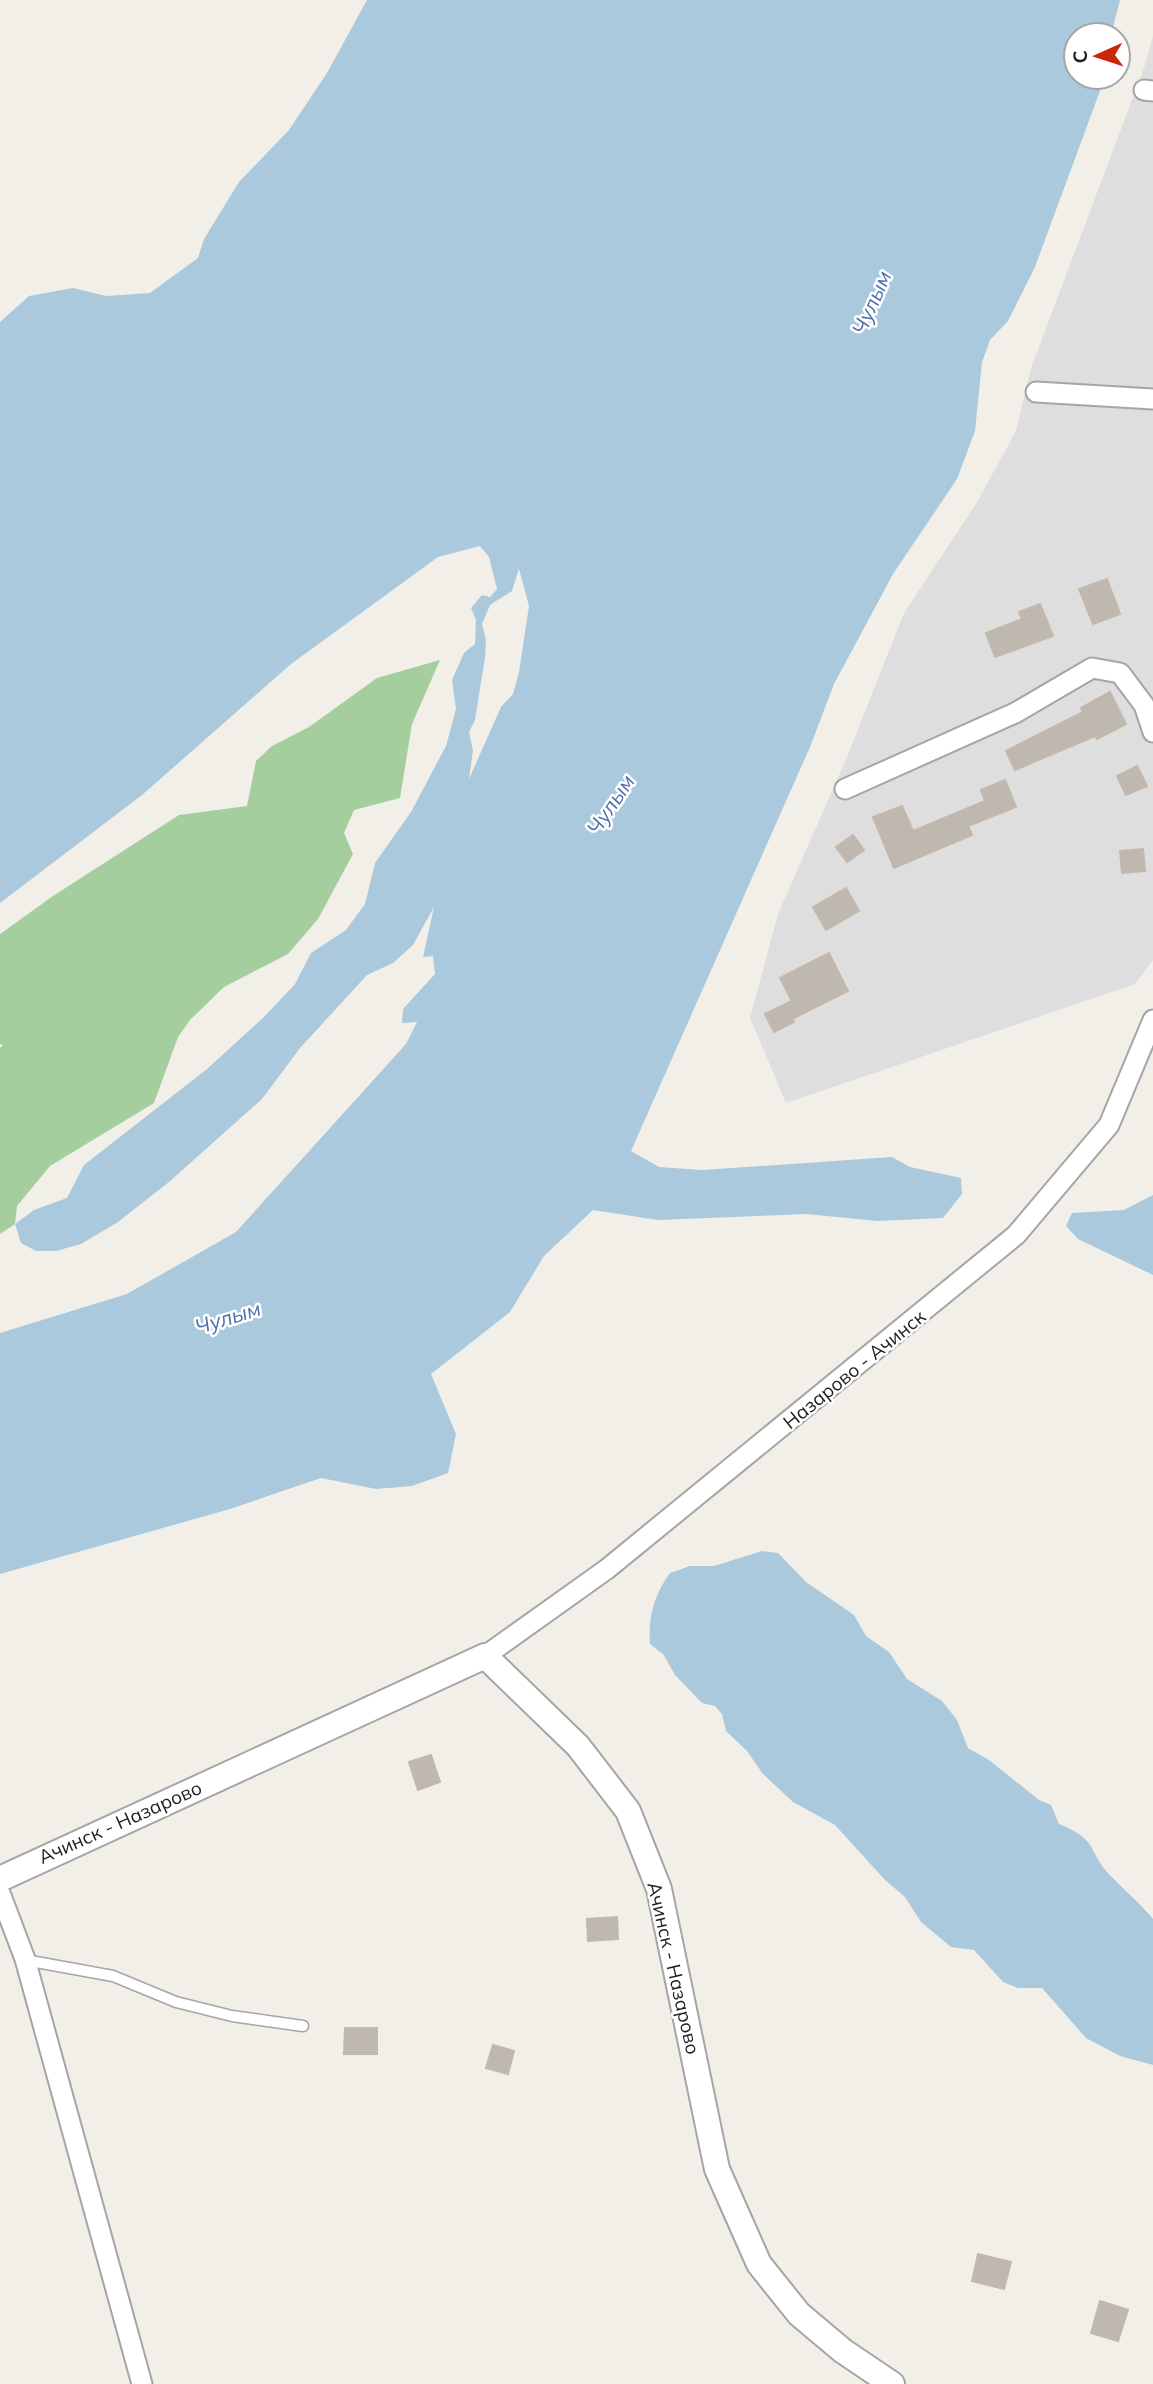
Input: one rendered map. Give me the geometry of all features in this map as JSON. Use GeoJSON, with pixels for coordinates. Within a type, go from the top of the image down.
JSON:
{"type":"FeatureCollection","features":[{"type":"Feature","properties":{"kind":"street"},"geometry":{"type":"LineString","coordinates":[[1036,392],[1153,398]]}},
{"type":"Feature","properties":{"kind":"street"},"geometry":{"type":"LineString","coordinates":[[845,789],[1015,713],[1092,668],[1120,673],[1144,705],[1153,732]]}},
{"type":"Feature","properties":{"kind":"street","name":"Назарово - Ачинск"},"geometry":{"type":"LineString","coordinates":[[485,1656],[607,1569],[1016,1235],[1109,1125],[1153,1020]]}},
{"type":"Feature","properties":{"kind":"street","name":"Ачинск - Назарово"},"geometry":{"type":"LineString","coordinates":[[0,1879],[485,1656],[578,1746],[628,1811],[659,1889],[717,2169],[759,2264],[799,2314],[843,2351],[892,2384]]}},
{"type":"Feature","properties":{"kind":"street"},"geometry":{"type":"LineString","coordinates":[[0,1893],[24,1959],[142,2384]]}},
{"type":"Feature","properties":{"kind":"lane"},"geometry":{"type":"LineString","coordinates":[[24,1959],[113,1976],[176,2002],[220,2013],[303,2026]]}},
{"type":"Feature","properties":{"kind":"shaded area"},"geometry":{"type":"Polygon","coordinates":[[[1153,36],[1153,960],[1135,984],[786,1103],[750,1018],[778,914],[847,757],[904,613],[976,504],[1016,431],[1031,368],[1144,68],[1153,36]]]}},
{"type":"Feature","properties":{"kind":"green space"},"geometry":{"type":"Polygon","coordinates":[[[440,660],[412,724],[400,798],[354,810],[344,833],[353,854],[318,919],[288,954],[224,987],[190,1020],[178,1037],[154,1103],[50,1166],[17,1206],[15,1224],[0,1234],[0,1048],[3,1045],[0,1044],[0,934],[53,896],[179,815],[247,806],[256,761],[272,746],[309,727],[377,678],[440,660]]]}},
{"type":"Feature","properties":{"kind":"water","name":"Чулым"},"geometry":{"type":"Polygon","coordinates":[[[367,0],[1120,0],[1115,21],[1062,21],[1062,91],[1100,91],[1035,267],[1008,321],[990,340],[982,362],[975,431],[957,479],[893,574],[834,684],[810,747],[631,1151],[659,1167],[702,1170],[892,1157],[910,1167],[961,1178],[962,1194],[943,1218],[877,1221],[807,1214],[658,1220],[593,1210],[544,1256],[510,1312],[431,1374],[456,1434],[448,1473],[412,1486],[376,1489],[321,1478],[230,1509],[0,1574],[0,1333],[127,1294],[236,1232],[406,1044],[417,1022],[402,1023],[403,1009],[435,974],[433,956],[423,957],[434,907],[413,945],[393,963],[367,975],[300,1048],[262,1099],[169,1182],[118,1222],[81,1244],[56,1251],[36,1251],[21,1243],[15,1224],[34,1210],[67,1198],[84,1165],[207,1069],[266,1015],[295,984],[311,953],[346,930],[365,904],[375,863],[411,812],[446,746],[456,709],[452,680],[464,653],[475,644],[476,620],[471,608],[482,595],[490,597],[497,589],[489,557],[480,546],[438,557],[291,664],[142,795],[0,903],[0,322],[29,296],[73,288],[106,296],[150,293],[198,258],[204,239],[239,182],[289,130],[327,73],[367,0]],[[519,569],[512,591],[490,605],[482,624],[486,640],[485,657],[475,720],[469,732],[473,750],[469,779],[501,707],[513,694],[529,606],[519,569]]]}},
{"type":"Feature","properties":{"kind":"water"},"geometry":{"type":"Polygon","coordinates":[[[1153,1195],[1153,1275],[1078,1239],[1066,1226],[1072,1213],[1124,1210],[1153,1195]]]}},
{"type":"Feature","properties":{"kind":"water"},"geometry":{"type":"Polygon","coordinates":[[[762,1551],[778,1553],[806,1582],[854,1615],[866,1636],[889,1652],[907,1679],[942,1701],[957,1720],[968,1748],[989,1760],[1039,1800],[1051,1805],[1059,1824],[1087,1841],[1103,1867],[1153,1919],[1153,2065],[1120,2056],[1086,2038],[1042,1988],[1018,1988],[1003,1982],[974,1950],[951,1947],[921,1922],[905,1897],[885,1880],[835,1825],[793,1802],[763,1774],[747,1751],[726,1731],[722,1714],[715,1706],[702,1703],[675,1675],[663,1654],[650,1644],[653,1607],[670,1573],[690,1566],[714,1566],[762,1551]]]}},
{"type":"Feature","properties":{"kind":"building"},"geometry":{"type":"Polygon","coordinates":[[[1107,579],[1120,614],[1093,624],[1079,589],[1107,579]]]}},
{"type":"Feature","properties":{"kind":"building"},"geometry":{"type":"Polygon","coordinates":[[[1040,604],[1053,636],[995,657],[986,633],[1022,619],[1019,612],[1040,604]]]}},
{"type":"Feature","properties":{"kind":"building"},"geometry":{"type":"Polygon","coordinates":[[[1110,692],[1126,724],[1097,739],[1095,736],[1015,770],[1006,751],[1083,712],[1081,708],[1110,692]]]}},
{"type":"Feature","properties":{"kind":"building"},"geometry":{"type":"Polygon","coordinates":[[[1137,766],[1147,786],[1126,795],[1117,776],[1137,766]]]}},
{"type":"Feature","properties":{"kind":"building"},"geometry":{"type":"Polygon","coordinates":[[[1005,780],[1016,807],[968,826],[972,835],[894,868],[873,817],[902,806],[913,831],[985,801],[981,790],[1005,780]]]}},
{"type":"Feature","properties":{"kind":"building"},"geometry":{"type":"Polygon","coordinates":[[[853,835],[864,850],[847,862],[836,847],[853,835]]]}},
{"type":"Feature","properties":{"kind":"building"},"geometry":{"type":"Polygon","coordinates":[[[1143,849],[1145,871],[1122,873],[1120,851],[1143,849]]]}},
{"type":"Feature","properties":{"kind":"building"},"geometry":{"type":"Polygon","coordinates":[[[846,888],[859,911],[826,930],[813,907],[846,888]]]}},
{"type":"Feature","properties":{"kind":"building"},"geometry":{"type":"Polygon","coordinates":[[[829,953],[848,991],[792,1019],[794,1022],[774,1032],[765,1014],[792,1001],[780,978],[829,953]]]}},
{"type":"Feature","properties":{"kind":"building"},"geometry":{"type":"Polygon","coordinates":[[[431,1755],[440,1782],[418,1790],[409,1762],[431,1755]]]}},
{"type":"Feature","properties":{"kind":"building"},"geometry":{"type":"Polygon","coordinates":[[[617,1917],[618,1939],[588,1941],[587,1919],[617,1917]]]}},
{"type":"Feature","properties":{"kind":"building"},"geometry":{"type":"Polygon","coordinates":[[[345,2028],[377,2028],[377,2054],[344,2054],[345,2028]]]}},
{"type":"Feature","properties":{"kind":"building"},"geometry":{"type":"Polygon","coordinates":[[[493,2045],[514,2051],[508,2074],[486,2068],[493,2045]]]}},
{"type":"Feature","properties":{"kind":"building"},"geometry":{"type":"Polygon","coordinates":[[[978,2254],[1011,2262],[1004,2289],[972,2281],[978,2254]]]}},
{"type":"Feature","properties":{"kind":"building"},"geometry":{"type":"Polygon","coordinates":[[[1100,2301],[1128,2310],[1118,2341],[1091,2333],[1100,2301]]]}}]}
